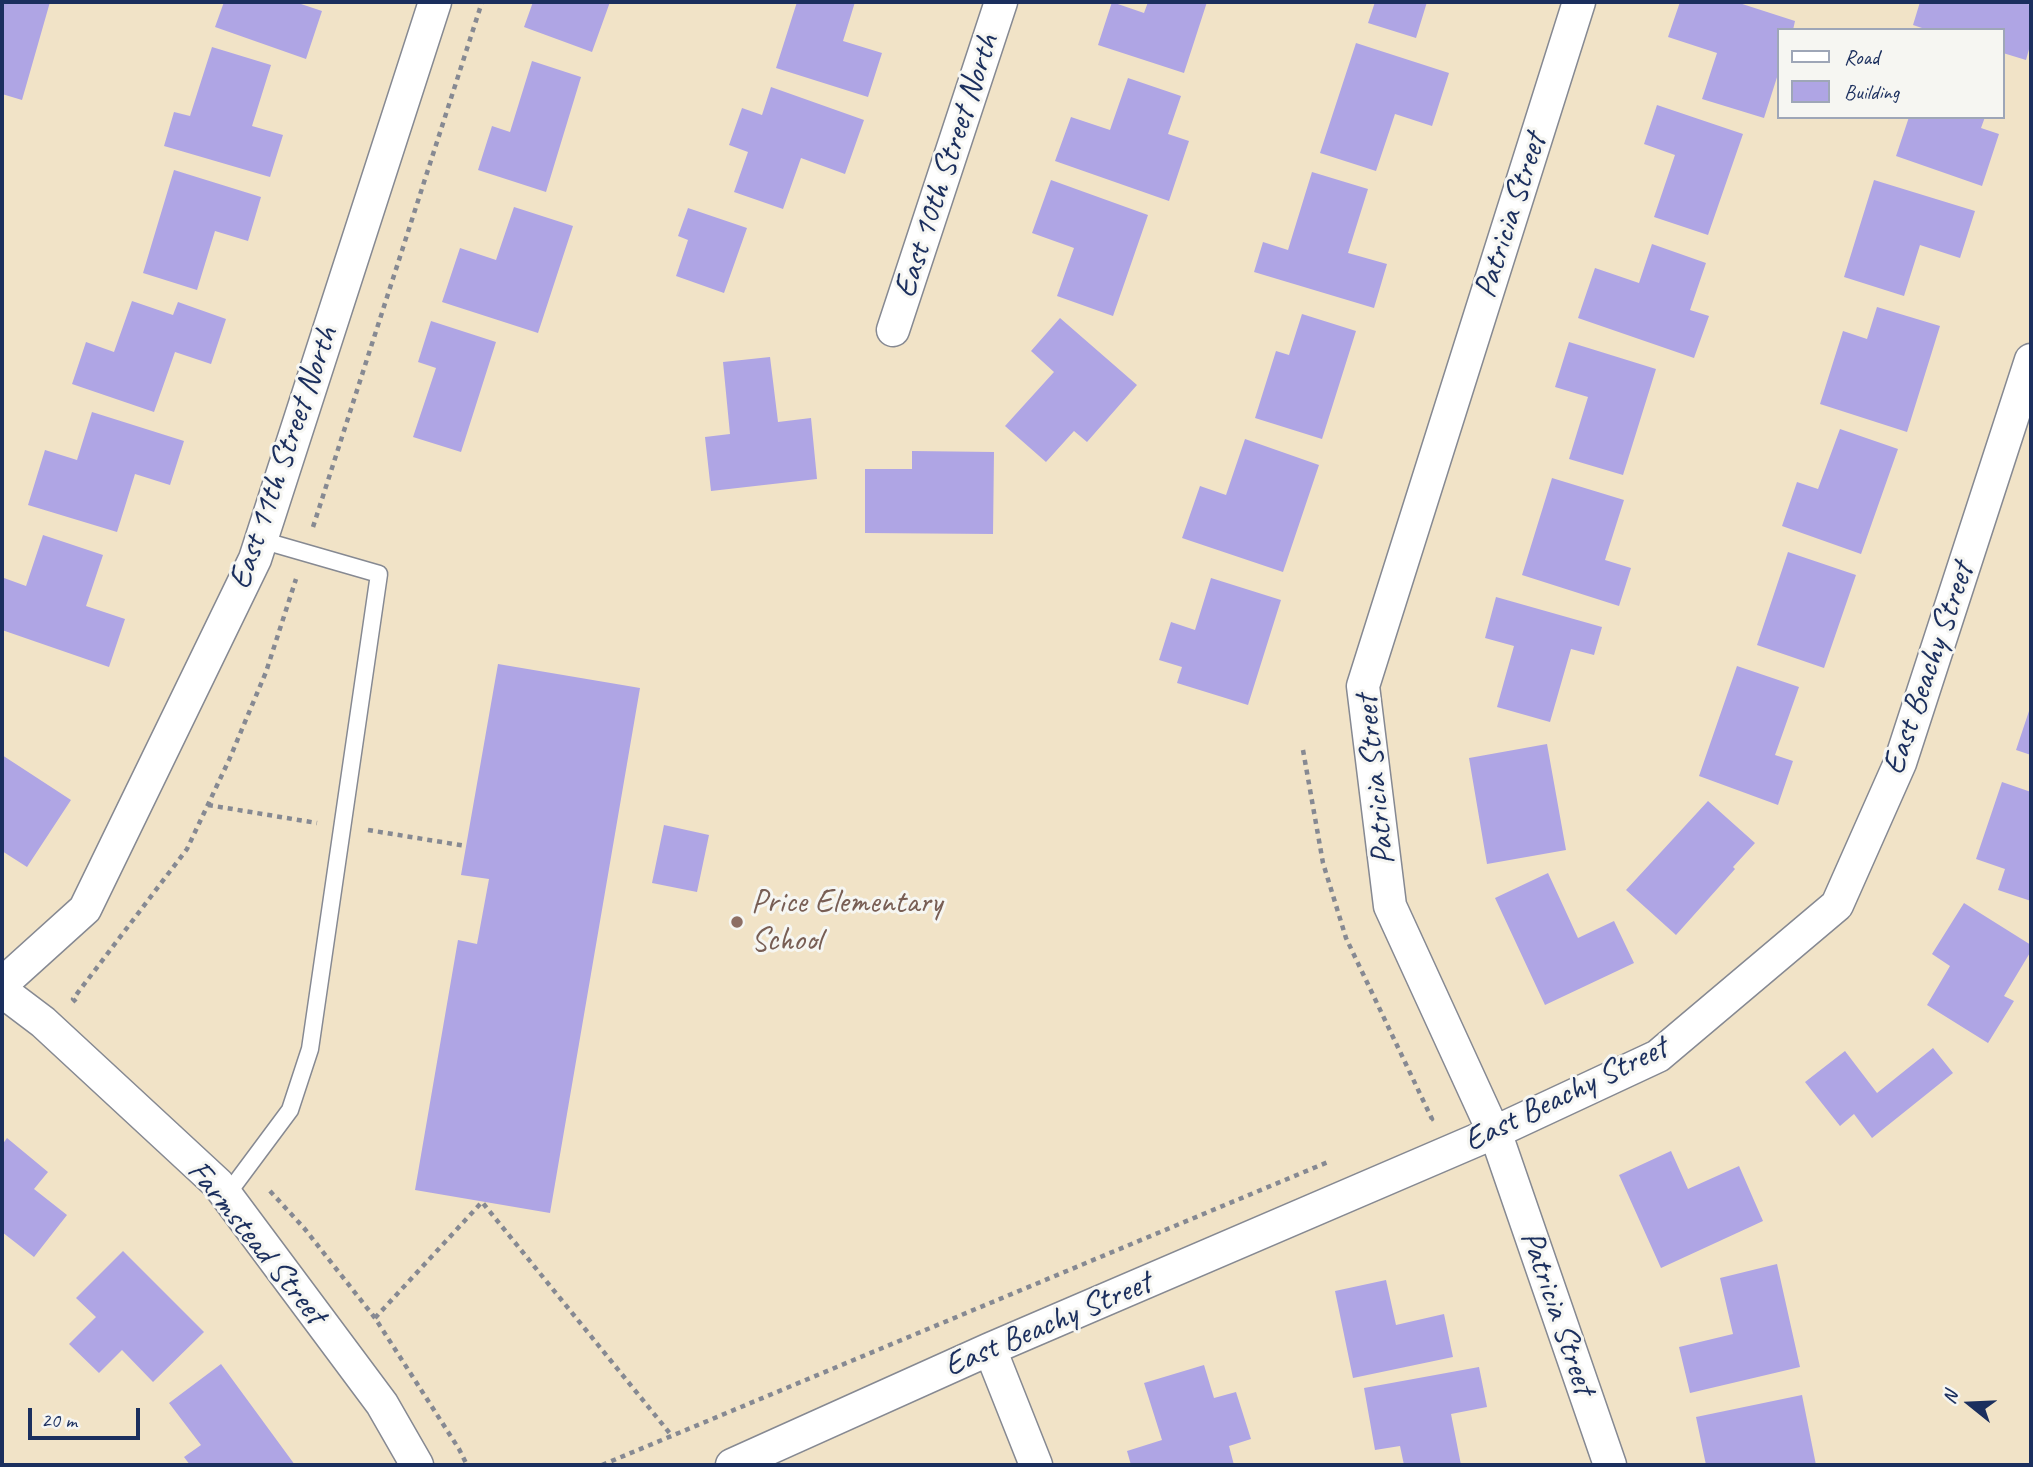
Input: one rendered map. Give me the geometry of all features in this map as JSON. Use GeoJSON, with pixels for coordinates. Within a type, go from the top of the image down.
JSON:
{"type":"FeatureCollection","features":[{"type":"Feature","properties":{"kind":"street","name":"East 11th Street North"},"geometry":{"type":"LineString","coordinates":[[2,984],[85,909],[249,571],[435,2]]}},
{"type":"Feature","properties":{"kind":"street","name":"East 10th Street North"},"geometry":{"type":"LineString","coordinates":[[893,330],[1000,2]]}},
{"type":"Feature","properties":{"kind":"street","name":"Patricia Street"},"geometry":{"type":"LineString","coordinates":[[1579,2],[1363,686],[1390,906],[1493,1133],[1610,1465]]}},
{"type":"Feature","properties":{"kind":"street","name":"East Beachy Street"},"geometry":{"type":"LineString","coordinates":[[732,1465],[990,1349],[1493,1133],[1658,1056],[1837,905],[1899,763],[2031,360]]}},
{"type":"Feature","properties":{"kind":"street","name":"Farmstead Street"},"geometry":{"type":"LineString","coordinates":[[2,991],[43,1022],[218,1184],[382,1404],[417,1465]]}},
{"type":"Feature","properties":{"kind":"street"},"geometry":{"type":"LineString","coordinates":[[990,1349],[1036,1465]]}},
{"type":"Feature","properties":{"kind":"lane"},"geometry":{"type":"LineString","coordinates":[[226,1196],[290,1110],[310,1049],[379,574],[261,540]]}},
{"type":"Feature","properties":{"kind":"path"},"geometry":{"type":"LineString","coordinates":[[83,1009],[73,999],[187,849],[229,760],[265,671],[482,2]]}},
{"type":"Feature","properties":{"kind":"path"},"geometry":{"type":"LineString","coordinates":[[1303,750],[1327,876],[1346,938],[1432,1119],[1419,1124]]}},
{"type":"Feature","properties":{"kind":"path"},"geometry":{"type":"LineString","coordinates":[[602,1465],[1329,1162]]}},
{"type":"Feature","properties":{"kind":"path"},"geometry":{"type":"LineString","coordinates":[[247,1166],[304,1228],[375,1318],[467,1465]]}},
{"type":"Feature","properties":{"kind":"path"},"geometry":{"type":"LineString","coordinates":[[375,1318],[482,1202],[672,1436]]}},
{"type":"Feature","properties":{"kind":"building"},"geometry":{"type":"Polygon","coordinates":[[[2,2],[50,2],[22,100],[2,94],[2,2]]]}},
{"type":"Feature","properties":{"kind":"building"},"geometry":{"type":"Polygon","coordinates":[[[224,2],[295,2],[322,11],[306,59],[215,27],[224,2]]]}},
{"type":"Feature","properties":{"kind":"building"},"geometry":{"type":"Polygon","coordinates":[[[533,2],[610,2],[592,52],[524,27],[533,2]]]}},
{"type":"Feature","properties":{"kind":"building"},"geometry":{"type":"Polygon","coordinates":[[[797,2],[855,2],[843,41],[882,53],[868,97],[776,68],[797,2]]]}},
{"type":"Feature","properties":{"kind":"building"},"geometry":{"type":"Polygon","coordinates":[[[1112,2],[1144,13],[1148,2],[1207,2],[1184,73],[1098,45],[1112,2]]]}},
{"type":"Feature","properties":{"kind":"building"},"geometry":{"type":"Polygon","coordinates":[[[1375,2],[1427,2],[1416,38],[1368,23],[1375,2]]]}},
{"type":"Feature","properties":{"kind":"building"},"geometry":{"type":"Polygon","coordinates":[[[1680,2],[1736,2],[1795,21],[1793,28],[1778,28],[1778,74],[1764,118],[1702,99],[1717,53],[1668,37],[1680,2]]]}},
{"type":"Feature","properties":{"kind":"building"},"geometry":{"type":"Polygon","coordinates":[[[1920,2],[2021,2],[2031,5],[2031,42],[2026,60],[2005,54],[2005,28],[1922,28],[1913,25],[1920,2]]]}},
{"type":"Feature","properties":{"kind":"building"},"geometry":{"type":"Polygon","coordinates":[[[1356,43],[1449,73],[1432,126],[1395,114],[1376,171],[1320,153],[1356,43]]]}},
{"type":"Feature","properties":{"kind":"building"},"geometry":{"type":"Polygon","coordinates":[[[212,47],[271,65],[252,126],[283,135],[270,177],[164,146],[174,112],[190,116],[212,47]]]}},
{"type":"Feature","properties":{"kind":"building"},"geometry":{"type":"Polygon","coordinates":[[[532,61],[581,77],[546,192],[478,170],[492,126],[510,132],[532,61]]]}},
{"type":"Feature","properties":{"kind":"building"},"geometry":{"type":"Polygon","coordinates":[[[1128,78],[1181,96],[1168,134],[1189,141],[1169,201],[1055,161],[1071,117],[1110,130],[1128,78]]]}},
{"type":"Feature","properties":{"kind":"building"},"geometry":{"type":"Polygon","coordinates":[[[771,87],[864,120],[845,174],[801,158],[783,209],[734,192],[748,152],[729,145],[742,108],[762,115],[771,87]]]}},
{"type":"Feature","properties":{"kind":"building"},"geometry":{"type":"Polygon","coordinates":[[[1657,105],[1743,134],[1708,235],[1654,217],[1675,155],[1644,144],[1657,105]]]}},
{"type":"Feature","properties":{"kind":"building"},"geometry":{"type":"Polygon","coordinates":[[[1908,119],[1984,119],[1981,128],[1999,134],[1982,186],[1896,156],[1908,119]]]}},
{"type":"Feature","properties":{"kind":"building"},"geometry":{"type":"Polygon","coordinates":[[[174,170],[261,197],[248,241],[215,231],[197,290],[143,273],[174,170]]]}},
{"type":"Feature","properties":{"kind":"building"},"geometry":{"type":"Polygon","coordinates":[[[1312,172],[1368,189],[1348,253],[1387,264],[1374,308],[1254,272],[1263,242],[1288,250],[1312,172]]]}},
{"type":"Feature","properties":{"kind":"building"},"geometry":{"type":"Polygon","coordinates":[[[1051,180],[1148,215],[1113,316],[1057,296],[1074,248],[1032,233],[1051,180]]]}},
{"type":"Feature","properties":{"kind":"building"},"geometry":{"type":"Polygon","coordinates":[[[1874,180],[1975,211],[1960,258],[1920,245],[1904,296],[1844,277],[1874,180]]]}},
{"type":"Feature","properties":{"kind":"building"},"geometry":{"type":"Polygon","coordinates":[[[514,207],[573,226],[538,333],[442,302],[460,248],[496,260],[514,207]]]}},
{"type":"Feature","properties":{"kind":"building"},"geometry":{"type":"Polygon","coordinates":[[[688,208],[747,228],[724,293],[676,276],[688,240],[678,236],[688,208]]]}},
{"type":"Feature","properties":{"kind":"building"},"geometry":{"type":"Polygon","coordinates":[[[1652,244],[1706,263],[1690,310],[1709,316],[1694,358],[1578,318],[1595,268],[1639,283],[1652,244]]]}},
{"type":"Feature","properties":{"kind":"building"},"geometry":{"type":"Polygon","coordinates":[[[132,301],[173,315],[178,302],[226,319],[211,364],[175,352],[154,412],[72,384],[86,342],[114,352],[132,301]]]}},
{"type":"Feature","properties":{"kind":"building"},"geometry":{"type":"Polygon","coordinates":[[[1877,307],[1940,326],[1907,432],[1820,404],[1843,331],[1867,339],[1877,307]]]}},
{"type":"Feature","properties":{"kind":"building"},"geometry":{"type":"Polygon","coordinates":[[[1302,314],[1356,331],[1322,439],[1255,418],[1276,351],[1289,355],[1302,314]]]}},
{"type":"Feature","properties":{"kind":"building"},"geometry":{"type":"Polygon","coordinates":[[[1060,318],[1137,385],[1087,442],[1074,431],[1046,462],[1005,426],[1054,372],[1031,351],[1060,318]]]}},
{"type":"Feature","properties":{"kind":"building"},"geometry":{"type":"Polygon","coordinates":[[[431,321],[496,342],[461,452],[413,437],[436,368],[418,362],[431,321]]]}},
{"type":"Feature","properties":{"kind":"building"},"geometry":{"type":"Polygon","coordinates":[[[1569,342],[1656,369],[1623,475],[1569,459],[1588,397],[1555,387],[1569,342]]]}},
{"type":"Feature","properties":{"kind":"building"},"geometry":{"type":"Polygon","coordinates":[[[770,357],[778,422],[811,418],[817,479],[711,491],[705,437],[730,434],[723,362],[770,357]]]}},
{"type":"Feature","properties":{"kind":"building"},"geometry":{"type":"Polygon","coordinates":[[[92,412],[184,441],[170,485],[135,474],[117,532],[28,505],[45,450],[77,460],[92,412]]]}},
{"type":"Feature","properties":{"kind":"building"},"geometry":{"type":"Polygon","coordinates":[[[1840,429],[1898,449],[1861,554],[1782,526],[1797,482],[1818,489],[1840,429]]]}},
{"type":"Feature","properties":{"kind":"building"},"geometry":{"type":"Polygon","coordinates":[[[1245,439],[1319,465],[1283,572],[1182,538],[1200,486],[1226,495],[1245,439]]]}},
{"type":"Feature","properties":{"kind":"building"},"geometry":{"type":"Polygon","coordinates":[[[912,451],[994,452],[993,534],[865,533],[865,469],[912,469],[912,451]]]}},
{"type":"Feature","properties":{"kind":"building"},"geometry":{"type":"Polygon","coordinates":[[[1552,478],[1624,500],[1605,560],[1631,568],[1619,606],[1522,575],[1552,478]]]}},
{"type":"Feature","properties":{"kind":"building"},"geometry":{"type":"Polygon","coordinates":[[[43,535],[103,555],[86,606],[125,619],[109,667],[2,630],[4,578],[26,586],[43,535]]]}},
{"type":"Feature","properties":{"kind":"building"},"geometry":{"type":"Polygon","coordinates":[[[1788,552],[1856,575],[1824,668],[1757,645],[1788,552]]]}},
{"type":"Feature","properties":{"kind":"building"},"geometry":{"type":"Polygon","coordinates":[[[1211,578],[1281,600],[1248,705],[1177,683],[1182,667],[1159,660],[1171,622],[1195,630],[1211,578]]]}},
{"type":"Feature","properties":{"kind":"building"},"geometry":{"type":"Polygon","coordinates":[[[1496,597],[1602,627],[1594,655],[1571,649],[1550,722],[1497,707],[1514,646],[1485,638],[1496,597]]]}},
{"type":"Feature","properties":{"kind":"building"},"geometry":{"type":"Polygon","coordinates":[[[498,664],[640,688],[550,1213],[415,1190],[458,940],[477,944],[489,879],[461,875],[498,664]]]}},
{"type":"Feature","properties":{"kind":"building"},"geometry":{"type":"Polygon","coordinates":[[[1737,666],[1799,687],[1775,755],[1793,761],[1778,805],[1699,776],[1737,666]]]}},
{"type":"Feature","properties":{"kind":"building"},"geometry":{"type":"Polygon","coordinates":[[[2031,705],[2031,755],[2016,750],[2031,705]]]}},
{"type":"Feature","properties":{"kind":"building"},"geometry":{"type":"Polygon","coordinates":[[[1547,744],[1566,850],[1487,864],[1469,758],[1547,744]]]}},
{"type":"Feature","properties":{"kind":"building"},"geometry":{"type":"Polygon","coordinates":[[[2,755],[71,800],[27,867],[2,851],[2,755]]]}},
{"type":"Feature","properties":{"kind":"building"},"geometry":{"type":"Polygon","coordinates":[[[2002,782],[2031,792],[2031,901],[1998,890],[2005,869],[1976,859],[2002,782]]]}},
{"type":"Feature","properties":{"kind":"building"},"geometry":{"type":"Polygon","coordinates":[[[1708,801],[1755,843],[1676,935],[1626,890],[1708,801]]]}},
{"type":"Feature","properties":{"kind":"building"},"geometry":{"type":"Polygon","coordinates":[[[664,825],[709,835],[697,892],[652,883],[664,825]]]}},
{"type":"Feature","properties":{"kind":"building"},"geometry":{"type":"Polygon","coordinates":[[[1548,873],[1578,938],[1614,921],[1634,963],[1545,1005],[1495,898],[1548,873]]]}},
{"type":"Feature","properties":{"kind":"building"},"geometry":{"type":"Polygon","coordinates":[[[1964,903],[2031,945],[2031,951],[2004,996],[2014,1001],[1988,1043],[1927,1005],[1950,966],[1932,954],[1964,903]]]}},
{"type":"Feature","properties":{"kind":"building"},"geometry":{"type":"Polygon","coordinates":[[[1933,1048],[1953,1073],[1872,1138],[1854,1114],[1840,1126],[1805,1082],[1845,1051],[1877,1093],[1933,1048]]]}},
{"type":"Feature","properties":{"kind":"building"},"geometry":{"type":"Polygon","coordinates":[[[7,1138],[48,1172],[34,1189],[67,1215],[34,1257],[2,1232],[2,1145],[7,1138]]]}},
{"type":"Feature","properties":{"kind":"building"},"geometry":{"type":"Polygon","coordinates":[[[1671,1151],[1688,1189],[1739,1166],[1763,1221],[1661,1268],[1619,1175],[1671,1151]]]}},
{"type":"Feature","properties":{"kind":"building"},"geometry":{"type":"Polygon","coordinates":[[[123,1251],[204,1332],[153,1382],[122,1350],[99,1373],[69,1344],[96,1317],[76,1298],[123,1251]]]}},
{"type":"Feature","properties":{"kind":"building"},"geometry":{"type":"Polygon","coordinates":[[[1777,1264],[1800,1367],[1690,1393],[1679,1347],[1733,1334],[1720,1278],[1777,1264]]]}},
{"type":"Feature","properties":{"kind":"building"},"geometry":{"type":"Polygon","coordinates":[[[1386,1280],[1396,1325],[1444,1314],[1453,1357],[1353,1378],[1335,1291],[1386,1280]]]}},
{"type":"Feature","properties":{"kind":"building"},"geometry":{"type":"Polygon","coordinates":[[[221,1364],[295,1465],[190,1465],[184,1457],[201,1445],[169,1403],[221,1364]]]}},
{"type":"Feature","properties":{"kind":"building"},"geometry":{"type":"Polygon","coordinates":[[[1204,1365],[1214,1398],[1236,1392],[1251,1439],[1229,1446],[1234,1465],[1131,1465],[1127,1451],[1162,1440],[1144,1383],[1204,1365]]]}},
{"type":"Feature","properties":{"kind":"building"},"geometry":{"type":"Polygon","coordinates":[[[1479,1367],[1487,1407],[1451,1414],[1461,1465],[1404,1465],[1400,1446],[1375,1450],[1364,1388],[1479,1367]]]}},
{"type":"Feature","properties":{"kind":"building"},"geometry":{"type":"Polygon","coordinates":[[[1802,1395],[1816,1465],[1706,1465],[1696,1417],[1802,1395]]]}},
{"type":"Feature","properties":{"kind":"place","name":"Price Elementary School"},"geometry":{"type":"Point","coordinates":[737,922]}}]}
